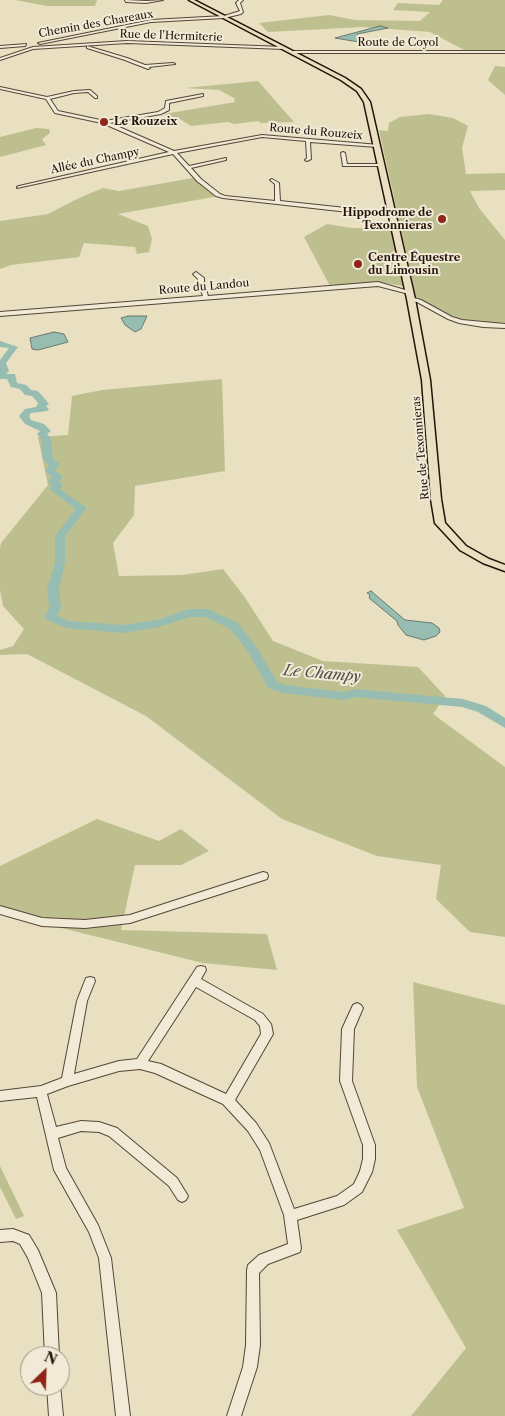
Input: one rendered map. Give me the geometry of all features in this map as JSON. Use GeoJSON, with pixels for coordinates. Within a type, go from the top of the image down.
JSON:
{"type":"FeatureCollection","features":[{"type":"Feature","properties":{"kind":"main road","name":"Rue de Texonnieras"},"geometry":{"type":"LineString","coordinates":[[191,0],[343,79],[359,90],[368,102],[410,295],[426,380],[436,499],[440,523],[463,548],[486,561],[505,568]]}},
{"type":"Feature","properties":{"kind":"street"},"geometry":{"type":"LineString","coordinates":[[126,1],[146,2],[161,0]]}},
{"type":"Feature","properties":{"kind":"street"},"geometry":{"type":"LineString","coordinates":[[224,17],[240,13],[242,11],[238,3],[241,0]]}},
{"type":"Feature","properties":{"kind":"street","name":"Chemin des Chareaux"},"geometry":{"type":"LineString","coordinates":[[0,47],[12,47],[59,39],[151,21],[224,17]]}},
{"type":"Feature","properties":{"kind":"street"},"geometry":{"type":"LineString","coordinates":[[59,39],[66,46]]}},
{"type":"Feature","properties":{"kind":"street","name":"Rue de l'Hermiterie"},"geometry":{"type":"LineString","coordinates":[[0,59],[33,48],[134,42],[284,48]]}},
{"type":"Feature","properties":{"kind":"street"},"geometry":{"type":"LineString","coordinates":[[86,45],[147,67],[173,64]]}},
{"type":"Feature","properties":{"kind":"street","name":"Route de Coyol"},"geometry":{"type":"LineString","coordinates":[[291,52],[505,52]]}},
{"type":"Feature","properties":{"kind":"street"},"geometry":{"type":"LineString","coordinates":[[0,88],[47,98],[89,91],[96,97]]}},
{"type":"Feature","properties":{"kind":"street"},"geometry":{"type":"LineString","coordinates":[[104,123],[159,113],[168,109],[166,102],[202,96]]}},
{"type":"Feature","properties":{"kind":"street"},"geometry":{"type":"LineString","coordinates":[[47,98],[57,112],[104,123],[174,152],[199,180],[225,197],[393,215]]}},
{"type":"Feature","properties":{"kind":"street","name":"Route du Rouzeix"},"geometry":{"type":"LineString","coordinates":[[174,152],[262,136],[377,146]]}},
{"type":"Feature","properties":{"kind":"street"},"geometry":{"type":"LineString","coordinates":[[307,160],[309,159],[308,140]]}},
{"type":"Feature","properties":{"kind":"street","name":"Allée du Champy"},"geometry":{"type":"LineString","coordinates":[[19,186],[174,152]]}},
{"type":"Feature","properties":{"kind":"street"},"geometry":{"type":"LineString","coordinates":[[343,153],[346,172]]}},
{"type":"Feature","properties":{"kind":"street"},"geometry":{"type":"LineString","coordinates":[[189,167],[224,159]]}},
{"type":"Feature","properties":{"kind":"street"},"geometry":{"type":"LineString","coordinates":[[345,165],[382,165]]}},
{"type":"Feature","properties":{"kind":"street"},"geometry":{"type":"LineString","coordinates":[[272,180],[277,183],[278,203]]}},
{"type":"Feature","properties":{"kind":"street"},"geometry":{"type":"LineString","coordinates":[[196,274],[201,278],[206,297]]}},
{"type":"Feature","properties":{"kind":"street","name":"Route du Landou"},"geometry":{"type":"LineString","coordinates":[[0,314],[378,284],[410,295],[450,318],[462,322],[505,326]]}},
{"type":"Feature","properties":{"kind":"street"},"geometry":{"type":"LineString","coordinates":[[0,910],[42,922],[86,924],[130,919],[263,876]]}},
{"type":"Feature","properties":{"kind":"street"},"geometry":{"type":"LineString","coordinates":[[140,1064],[201,970]]}},
{"type":"Feature","properties":{"kind":"street"},"geometry":{"type":"LineString","coordinates":[[67,1081],[82,1001],[90,981]]}},
{"type":"Feature","properties":{"kind":"street"},"geometry":{"type":"LineString","coordinates":[[194,981],[259,1017],[266,1024],[267,1034],[228,1101]]}},
{"type":"Feature","properties":{"kind":"street"},"geometry":{"type":"LineString","coordinates":[[290,1216],[340,1200],[358,1188],[366,1172],[369,1159],[369,1145],[346,1081],[348,1029],[357,1008]]}},
{"type":"Feature","properties":{"kind":"street"},"geometry":{"type":"LineString","coordinates":[[0,1096],[41,1091],[67,1081],[119,1066],[140,1064],[157,1068],[228,1101],[252,1127],[265,1147],[290,1216],[296,1248],[264,1259],[253,1270],[254,1345],[250,1367],[234,1416]]}},
{"type":"Feature","properties":{"kind":"street"},"geometry":{"type":"LineString","coordinates":[[41,1091],[60,1170],[94,1229],[105,1258],[123,1416]]}},
{"type":"Feature","properties":{"kind":"street"},"geometry":{"type":"LineString","coordinates":[[51,1134],[81,1126],[99,1126],[113,1132],[173,1182],[182,1196]]}},
{"type":"Feature","properties":{"kind":"street"},"geometry":{"type":"LineString","coordinates":[[0,1236],[13,1235],[24,1239],[33,1254],[49,1293],[52,1346]]}},
{"type":"Feature","properties":{"kind":"street"},"geometry":{"type":"LineString","coordinates":[[55,1396],[56,1416]]}},
{"type":"Feature","properties":{"kind":"green space"},"geometry":{"type":"Polygon","coordinates":[[[15,0],[97,0],[95,6],[47,6],[15,0]]]}},
{"type":"Feature","properties":{"kind":"green space"},"geometry":{"type":"Polygon","coordinates":[[[443,0],[505,0],[505,52],[466,51],[430,32],[363,27],[268,32],[259,23],[329,15],[355,20],[420,21],[430,12],[393,10],[398,3],[439,5],[443,0]]]}},
{"type":"Feature","properties":{"kind":"green space"},"geometry":{"type":"Polygon","coordinates":[[[495,66],[505,67],[505,95],[488,80],[495,66]]]}},
{"type":"Feature","properties":{"kind":"green space"},"geometry":{"type":"Polygon","coordinates":[[[258,81],[294,122],[260,123],[259,121],[234,124],[228,122],[191,126],[180,119],[164,114],[235,102],[234,98],[219,90],[185,88],[258,81]]]}},
{"type":"Feature","properties":{"kind":"green space","name":"Hippodrome de Texonnieras"},"geometry":{"type":"Polygon","coordinates":[[[429,114],[453,118],[468,126],[462,148],[466,174],[505,173],[505,190],[470,191],[479,208],[505,240],[505,324],[464,321],[440,312],[416,297],[379,130],[388,131],[389,123],[400,117],[429,114]]]}},
{"type":"Feature","properties":{"kind":"green space"},"geometry":{"type":"Polygon","coordinates":[[[36,128],[49,129],[50,133],[42,139],[46,145],[0,157],[0,137],[36,128]]]}},
{"type":"Feature","properties":{"kind":"green space"},"geometry":{"type":"Polygon","coordinates":[[[193,178],[219,196],[118,214],[148,226],[152,239],[149,252],[137,254],[135,247],[84,243],[79,257],[11,265],[0,269],[0,221],[48,214],[103,188],[119,191],[193,178]]]}},
{"type":"Feature","properties":{"kind":"green space","name":"Centre Équestre du Limousin"},"geometry":{"type":"Polygon","coordinates":[[[327,224],[352,228],[392,228],[403,286],[379,282],[330,286],[304,237],[327,224]]]}},
{"type":"Feature","properties":{"kind":"green space"},"geometry":{"type":"Polygon","coordinates":[[[222,379],[225,471],[135,486],[134,515],[113,543],[119,576],[182,575],[223,569],[244,596],[273,641],[323,661],[418,667],[445,696],[433,714],[505,767],[505,937],[470,932],[436,899],[441,865],[377,856],[282,819],[146,716],[27,654],[0,655],[0,650],[13,646],[24,629],[3,606],[0,590],[0,548],[1,543],[48,485],[38,437],[68,435],[72,396],[102,390],[222,379]]]}},
{"type":"Feature","properties":{"kind":"green space"},"geometry":{"type":"Polygon","coordinates":[[[97,819],[159,841],[181,829],[209,851],[181,865],[135,865],[121,930],[267,934],[277,970],[203,963],[49,925],[0,907],[0,866],[97,819]]]}},
{"type":"Feature","properties":{"kind":"green space"},"geometry":{"type":"Polygon","coordinates":[[[413,982],[505,1005],[505,1416],[411,1416],[466,1348],[397,1230],[464,1208],[417,1087],[413,982]]]}},
{"type":"Feature","properties":{"kind":"green space"},"geometry":{"type":"Polygon","coordinates":[[[0,1166],[24,1216],[16,1219],[0,1187],[0,1166]]]}},
{"type":"Feature","properties":{"kind":"water"},"geometry":{"type":"Polygon","coordinates":[[[380,26],[388,28],[357,34],[359,42],[335,38],[380,26]]]}},
{"type":"Feature","properties":{"kind":"water"},"geometry":{"type":"Polygon","coordinates":[[[147,316],[141,329],[135,332],[125,325],[121,318],[147,316]]]}},
{"type":"Feature","properties":{"kind":"water"},"geometry":{"type":"Polygon","coordinates":[[[54,332],[64,334],[68,342],[38,350],[32,349],[30,338],[54,332]]]}},
{"type":"Feature","properties":{"kind":"water"},"geometry":{"type":"Polygon","coordinates":[[[371,591],[405,620],[432,623],[439,628],[440,632],[436,636],[424,640],[406,635],[397,621],[369,598],[370,595],[367,593],[371,591]]]}},
{"type":"Feature","properties":{"kind":"waterway","name":"Le Champy"},"geometry":{"type":"LineString","coordinates":[[0,344],[14,347],[2,363],[5,371],[2,372],[2,377],[12,376],[11,380],[14,385],[23,387],[28,393],[35,393],[44,404],[40,406],[44,409],[28,411],[24,416],[28,422],[41,426],[46,431],[42,434],[46,439],[48,460],[55,464],[50,471],[58,477],[53,481],[58,485],[54,489],[82,508],[60,536],[60,563],[53,589],[55,607],[51,617],[66,624],[123,629],[159,623],[189,613],[208,613],[234,626],[252,649],[272,685],[283,689],[344,696],[354,693],[463,703],[482,709],[505,724]]}},
{"type":"Feature","properties":{"kind":"place","name":"Le Rouzeix"},"geometry":{"type":"Point","coordinates":[104,122]}},
{"type":"Feature","properties":{"kind":"place","name":"Hippodrome de Texonnieras"},"geometry":{"type":"Point","coordinates":[442,219]}},
{"type":"Feature","properties":{"kind":"place","name":"Centre Équestre du Limousin"},"geometry":{"type":"Point","coordinates":[358,264]}}]}
